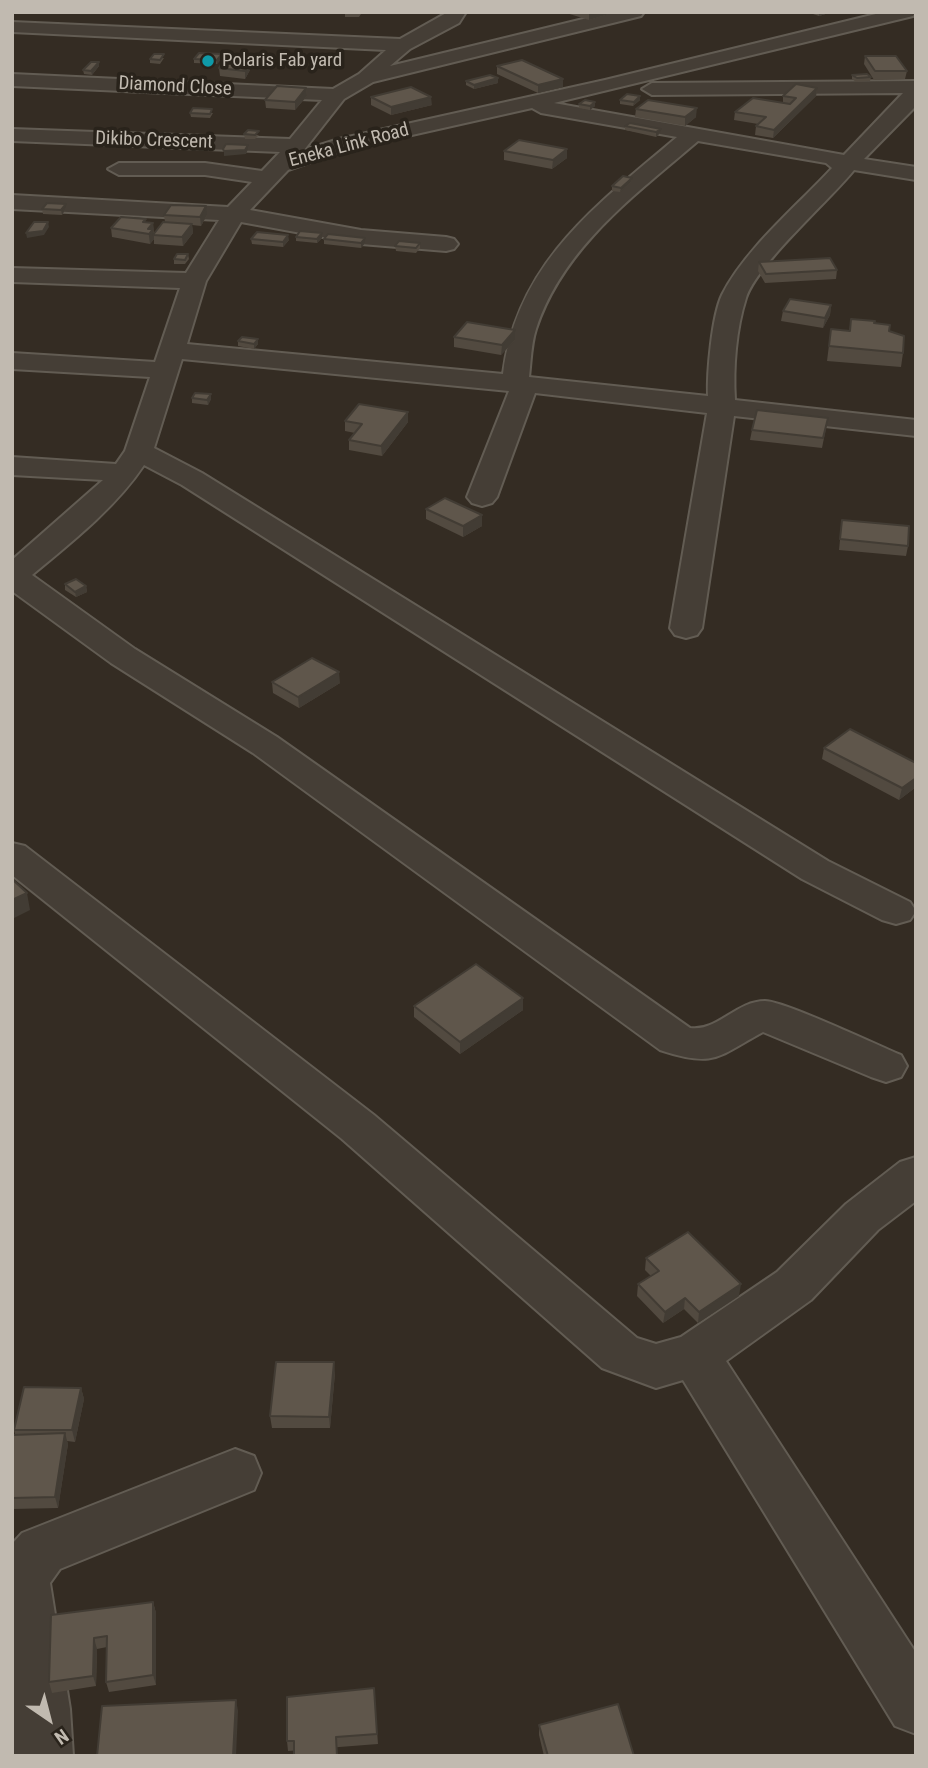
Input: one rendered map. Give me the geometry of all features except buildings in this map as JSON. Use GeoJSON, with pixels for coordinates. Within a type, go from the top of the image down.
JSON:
{"type":"FeatureCollection","features":[{"type":"Feature","properties":{"kind":"street"},"geometry":{"type":"LineString","coordinates":[[274,170],[337,95],[366,78],[403,45],[453,19],[457,12]]}},
{"type":"Feature","properties":{"kind":"street"},"geometry":{"type":"LineString","coordinates":[[366,78],[635,12]]}},
{"type":"Feature","properties":{"kind":"street","name":"Eneka Link Road"},"geometry":{"type":"LineString","coordinates":[[12,576],[82,516],[132,462],[194,281],[234,214],[274,170],[339,145],[605,86],[907,12]]}},
{"type":"Feature","properties":{"kind":"street"},"geometry":{"type":"LineString","coordinates":[[809,19],[842,28]]}},
{"type":"Feature","properties":{"kind":"street"},"geometry":{"type":"LineString","coordinates":[[12,27],[403,45]]}},
{"type":"Feature","properties":{"kind":"street","name":"Diamond Close"},"geometry":{"type":"LineString","coordinates":[[12,80],[337,95]]}},
{"type":"Feature","properties":{"kind":"street"},"geometry":{"type":"LineString","coordinates":[[605,86],[632,90],[914,92]]}},
{"type":"Feature","properties":{"kind":"street"},"geometry":{"type":"LineString","coordinates":[[686,628],[722,406],[720,374],[734,296],[758,261],[845,167],[845,162],[914,92]]}},
{"type":"Feature","properties":{"kind":"street"},"geometry":{"type":"LineString","coordinates":[[525,104],[916,174]]}},
{"type":"Feature","properties":{"kind":"street"},"geometry":{"type":"LineString","coordinates":[[482,497],[520,385],[522,331],[540,287],[562,253],[694,133]]}},
{"type":"Feature","properties":{"kind":"street","name":"Dikibo Crescent"},"geometry":{"type":"LineString","coordinates":[[12,135],[296,146]]}},
{"type":"Feature","properties":{"kind":"street"},"geometry":{"type":"LineString","coordinates":[[119,169],[332,173]]}},
{"type":"Feature","properties":{"kind":"street"},"geometry":{"type":"LineString","coordinates":[[12,202],[234,214],[348,235],[446,244]]}},
{"type":"Feature","properties":{"kind":"street"},"geometry":{"type":"LineString","coordinates":[[12,275],[194,281]]}},
{"type":"Feature","properties":{"kind":"street"},"geometry":{"type":"LineString","coordinates":[[12,361],[168,360],[520,385],[916,428]]}},
{"type":"Feature","properties":{"kind":"street"},"geometry":{"type":"LineString","coordinates":[[12,466],[132,462],[261,522],[815,870],[896,911]]}},
{"type":"Feature","properties":{"kind":"street"},"geometry":{"type":"LineString","coordinates":[[12,576],[123,656],[265,746],[674,1039],[692,1046],[706,1046],[726,1038],[752,1018],[765,1016],[886,1066]]}},
{"type":"Feature","properties":{"kind":"street"},"geometry":{"type":"LineString","coordinates":[[12,855],[358,1127],[620,1353],[656,1366],[695,1355],[794,1286],[862,1217],[916,1175]]}},
{"type":"Feature","properties":{"kind":"street"},"geometry":{"type":"LineString","coordinates":[[695,1355],[916,1705]]}},
{"type":"Feature","properties":{"kind":"street"},"geometry":{"type":"LineString","coordinates":[[43,1756],[41,1709],[21,1576],[41,1551],[235,1473]]}},
{"type":"Feature","properties":{"kind":"place","name":"Polaris Fab yard"},"geometry":{"type":"Point","coordinates":[208,61]}}]}
